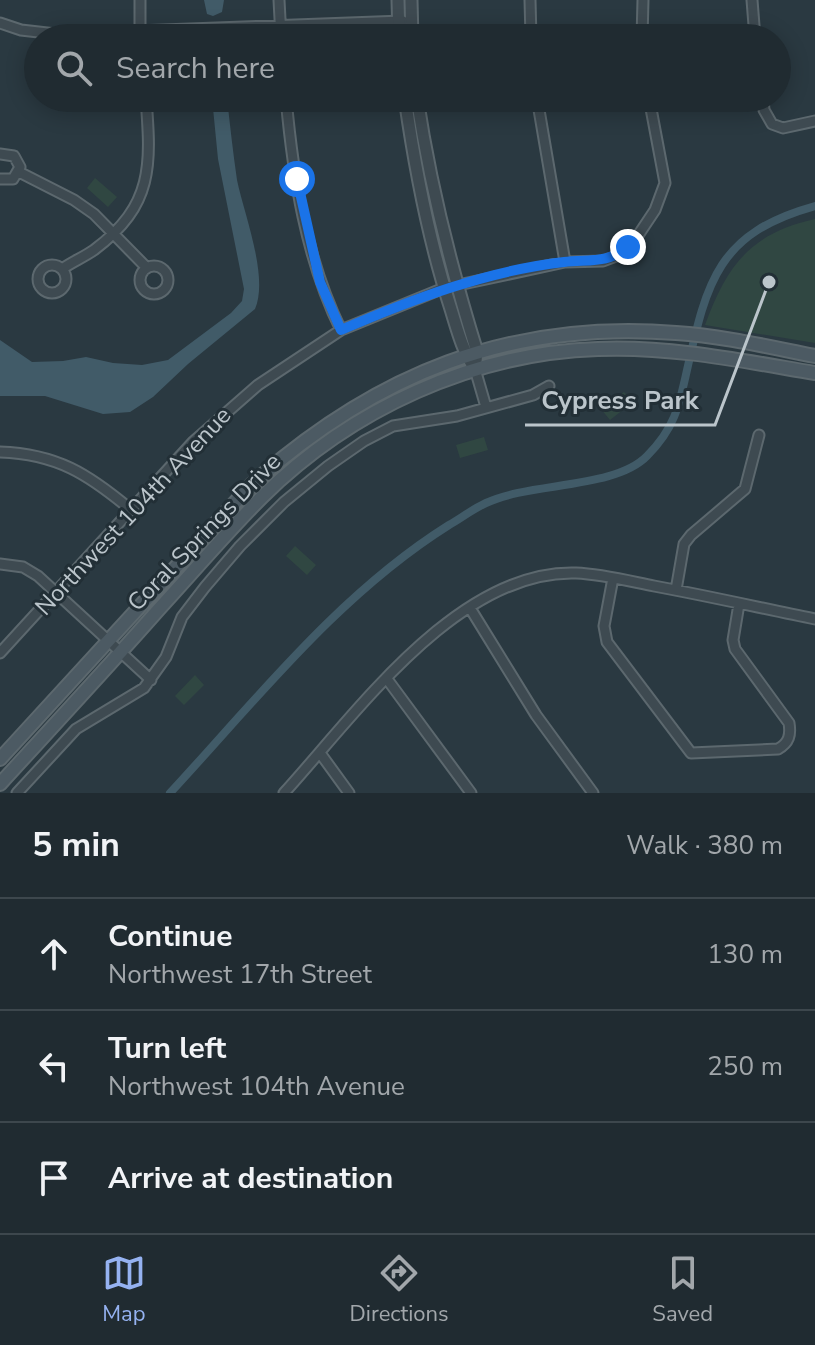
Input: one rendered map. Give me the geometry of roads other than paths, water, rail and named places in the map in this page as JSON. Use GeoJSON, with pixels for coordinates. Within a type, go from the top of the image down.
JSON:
{"type":"FeatureCollection","features":[{"type":"Feature","properties":{"kind":"main road","name":"Coral Springs Drive"},"geometry":{"type":"LineString","coordinates":[[0,759],[252,484],[288,452],[368,398],[471,353],[535,337],[587,331],[678,333],[815,356]]}},
{"type":"Feature","properties":{"kind":"main road","name":"Coral Springs Drive"},"geometry":{"type":"LineString","coordinates":[[0,784],[263,496],[333,438],[411,392],[475,369],[541,355],[594,349],[679,352],[815,373]]}},
{"type":"Feature","properties":{"kind":"street"},"geometry":{"type":"LineString","coordinates":[[140,0],[140,24]]}},
{"type":"Feature","properties":{"kind":"street"},"geometry":{"type":"LineString","coordinates":[[279,0],[280,24]]}},
{"type":"Feature","properties":{"kind":"street"},"geometry":{"type":"LineString","coordinates":[[398,0],[405,24]]}},
{"type":"Feature","properties":{"kind":"street"},"geometry":{"type":"LineString","coordinates":[[403,24],[411,0]]}},
{"type":"Feature","properties":{"kind":"street"},"geometry":{"type":"LineString","coordinates":[[530,0],[531,24]]}},
{"type":"Feature","properties":{"kind":"street"},"geometry":{"type":"LineString","coordinates":[[642,24],[643,0]]}},
{"type":"Feature","properties":{"kind":"street"},"geometry":{"type":"LineString","coordinates":[[752,0],[754,24]]}},
{"type":"Feature","properties":{"kind":"street"},"geometry":{"type":"LineString","coordinates":[[330,24],[404,21]]}},
{"type":"Feature","properties":{"kind":"street"},"geometry":{"type":"LineString","coordinates":[[0,23],[24,30]]}},
{"type":"Feature","properties":{"kind":"street"},"geometry":{"type":"LineString","coordinates":[[62,269],[94,250],[127,219],[146,182],[150,154],[147,112]]}},
{"type":"Feature","properties":{"kind":"street"},"geometry":{"type":"LineString","coordinates":[[288,112],[312,255],[341,330]]}},
{"type":"Feature","properties":{"kind":"street"},"geometry":{"type":"LineString","coordinates":[[407,112],[414,164],[444,288],[471,353]]}},
{"type":"Feature","properties":{"kind":"street"},"geometry":{"type":"LineString","coordinates":[[419,112],[426,161],[486,407]]}},
{"type":"Feature","properties":{"kind":"street"},"geometry":{"type":"LineString","coordinates":[[539,112],[565,262]]}},
{"type":"Feature","properties":{"kind":"street","name":"Northwest 104th Avenue"},"geometry":{"type":"LineString","coordinates":[[0,653],[130,509],[223,413],[270,376],[341,330],[444,288],[565,262],[603,261],[619,255],[655,210],[665,183],[652,112]]}},
{"type":"Feature","properties":{"kind":"street"},"geometry":{"type":"LineString","coordinates":[[765,112],[772,124],[783,128],[815,121]]}},
{"type":"Feature","properties":{"kind":"street"},"geometry":{"type":"LineString","coordinates":[[0,154],[14,156],[19,163],[19,172],[13,179],[0,179]]}},
{"type":"Feature","properties":{"kind":"street"},"geometry":{"type":"LineString","coordinates":[[19,172],[74,200],[113,233],[147,268]]}},
{"type":"Feature","properties":{"kind":"street"},"geometry":{"type":"LineString","coordinates":[[17,793],[76,729],[144,688],[166,657],[182,617],[205,587],[284,502],[318,474],[364,441],[393,426],[457,416],[533,395],[549,386]]}},
{"type":"Feature","properties":{"kind":"street"},"geometry":{"type":"LineString","coordinates":[[676,590],[684,544],[745,489],[759,435]]}},
{"type":"Feature","properties":{"kind":"street"},"geometry":{"type":"LineString","coordinates":[[0,452],[36,455],[69,465],[97,481],[130,509]]}},
{"type":"Feature","properties":{"kind":"street"},"geometry":{"type":"LineString","coordinates":[[0,564],[23,567],[38,576],[151,680]]}},
{"type":"Feature","properties":{"kind":"street"},"geometry":{"type":"LineString","coordinates":[[284,793],[387,679],[439,627],[501,590],[537,577],[575,573],[613,578],[815,619]]}},
{"type":"Feature","properties":{"kind":"street"},"geometry":{"type":"LineString","coordinates":[[613,578],[604,626],[607,642],[691,753],[778,749],[790,737],[789,723],[735,649],[733,640],[739,604]]}},
{"type":"Feature","properties":{"kind":"street"},"geometry":{"type":"LineString","coordinates":[[470,608],[536,715],[593,793]]}},
{"type":"Feature","properties":{"kind":"street"},"geometry":{"type":"LineString","coordinates":[[387,679],[471,793]]}},
{"type":"Feature","properties":{"kind":"street"},"geometry":{"type":"LineString","coordinates":[[320,753],[349,793]]}},
{"type":"Feature","properties":{"kind":"water"},"geometry":{"type":"Polygon","coordinates":[[[204,0],[224,0],[222,12],[213,16],[207,14],[204,0]]]}},
{"type":"Feature","properties":{"kind":"water"},"geometry":{"type":"Polygon","coordinates":[[[213,112],[229,112],[237,180],[257,263],[259,296],[255,309],[153,397],[130,412],[103,414],[45,396],[0,396],[0,340],[32,362],[86,357],[142,365],[168,360],[231,313],[242,301],[244,289],[218,159],[213,112]]]}},
{"type":"Feature","properties":{"kind":"waterway"},"geometry":{"type":"LineString","coordinates":[[170,793],[335,615],[409,552],[486,503],[525,491],[615,474],[633,467],[647,456],[664,436],[674,417],[702,311],[722,265],[737,246],[757,230],[782,217],[815,206]]}},
{"type":"Feature","properties":{"kind":"place","name":"Cypress Park"},"geometry":{"type":"Point","coordinates":[769,282]}}]}
